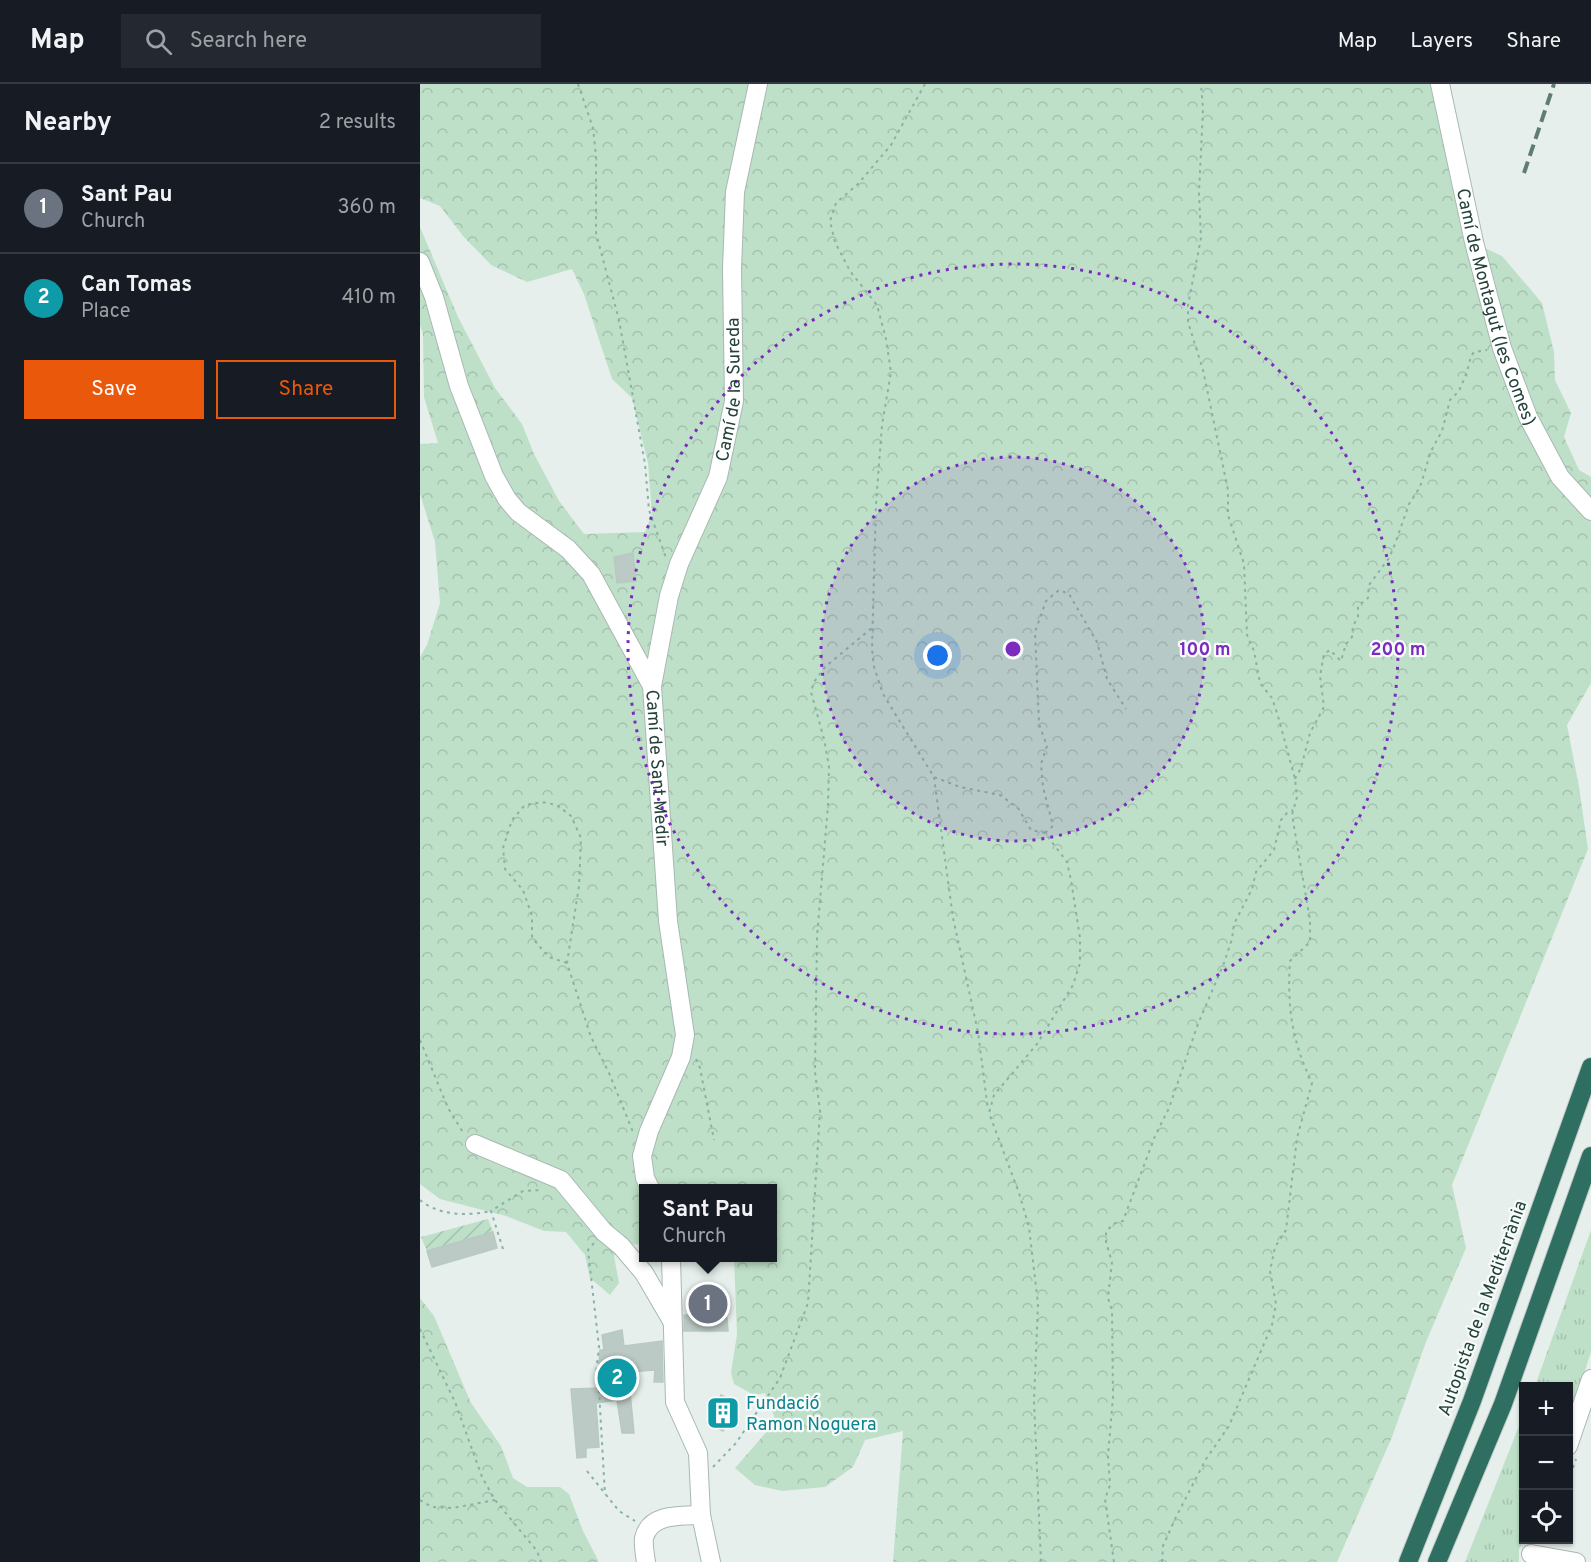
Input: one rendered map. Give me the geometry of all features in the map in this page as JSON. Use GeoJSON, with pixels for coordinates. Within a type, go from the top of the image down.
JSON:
{"type":"FeatureCollection","features":[{"type":"Feature","properties":{"kind":"highway","name":"Autopista de la Mediterrània"},"geometry":{"type":"LineString","coordinates":[[1408,1562],[1472,1401],[1591,1067]]}},
{"type":"Feature","properties":{"kind":"highway"},"geometry":{"type":"LineString","coordinates":[[1437,1562],[1503,1404],[1591,1156]]}},
{"type":"Feature","properties":{"kind":"street","name":"Camí de la Sureda"},"geometry":{"type":"LineString","coordinates":[[652,687],[669,596],[679,564],[718,477],[734,401],[732,269],[735,192],[758,84]]}},
{"type":"Feature","properties":{"kind":"street","name":"Camí de Montagut (les Comes)"},"geometry":{"type":"LineString","coordinates":[[1440,84],[1474,242],[1502,345],[1528,417],[1560,477],[1591,511]]}},
{"type":"Feature","properties":{"kind":"street","name":"Camí de Sant Medir"},"geometry":{"type":"LineString","coordinates":[[420,262],[434,297],[459,386],[494,476],[507,499],[518,512],[568,549],[591,574],[652,687],[668,921],[685,1035],[681,1058],[649,1131],[642,1156],[648,1184]]}},
{"type":"Feature","properties":{"kind":"street"},"geometry":{"type":"LineString","coordinates":[[475,1144],[561,1180],[604,1232],[621,1246],[644,1273],[673,1323]]}},
{"type":"Feature","properties":{"kind":"street"},"geometry":{"type":"LineString","coordinates":[[671,1262],[675,1402],[698,1453],[701,1515],[711,1562]]}},
{"type":"Feature","properties":{"kind":"street"},"geometry":{"type":"LineString","coordinates":[[1572,1436],[1591,1379]]}},
{"type":"Feature","properties":{"kind":"street"},"geometry":{"type":"LineString","coordinates":[[646,1562],[643,1540],[648,1529],[656,1521],[669,1516],[701,1515]]}},
{"type":"Feature","properties":{"kind":"street"},"geometry":{"type":"LineString","coordinates":[[1532,1552],[1576,1562]]}},
{"type":"Feature","properties":{"kind":"path"},"geometry":{"type":"LineString","coordinates":[[578,84],[593,128],[596,156],[596,232],[619,320],[645,464],[649,510],[674,580]]}},
{"type":"Feature","properties":{"kind":"path"},"geometry":{"type":"LineString","coordinates":[[925,84],[891,145],[858,184],[836,203],[830,221],[835,242],[850,271],[877,304],[891,372],[882,425],[876,504],[874,668],[883,694],[934,777],[953,918],[978,1032],[989,1113],[1019,1193],[1029,1227],[1038,1304],[1034,1401],[1041,1562]]}},
{"type":"Feature","properties":{"kind":"path"},"geometry":{"type":"LineString","coordinates":[[1162,1562],[1163,1546],[1175,1519],[1206,1459],[1229,1426],[1272,1325],[1276,1304],[1270,1271],[1275,1247],[1286,1230],[1297,1138],[1312,1083],[1300,1057],[1290,1012],[1290,961],[1310,942],[1310,920],[1292,815],[1297,797],[1295,779],[1272,698],[1260,684],[1254,651],[1247,635],[1244,564],[1228,515],[1228,490],[1203,370],[1188,322],[1188,305],[1201,238],[1199,193],[1203,109],[1201,84]]}},
{"type":"Feature","properties":{"kind":"path"},"geometry":{"type":"LineString","coordinates":[[1295,779],[1303,762],[1310,733],[1324,707],[1320,676],[1324,654],[1330,650],[1341,661],[1344,656],[1346,644],[1352,637],[1353,626],[1358,617],[1358,606],[1368,598],[1369,585],[1389,558],[1409,504],[1420,487],[1431,451],[1442,431],[1450,400],[1459,391],[1471,356],[1474,352],[1483,352],[1502,345]]}},
{"type":"Feature","properties":{"kind":"path"},"geometry":{"type":"LineString","coordinates":[[1045,833],[1053,826],[1043,787],[1041,764],[1047,746],[1039,724],[1035,632],[1046,601],[1059,590],[1069,594],[1097,642],[1107,679],[1126,709]]}},
{"type":"Feature","properties":{"kind":"path"},"geometry":{"type":"LineString","coordinates":[[699,1482],[736,1443],[780,1378],[808,1304],[820,1111],[815,1072],[817,937],[829,767],[811,692],[814,682],[825,668],[873,627]]}},
{"type":"Feature","properties":{"kind":"path"},"geometry":{"type":"LineString","coordinates":[[934,777],[960,787],[1000,795],[1018,808],[1031,830],[1045,833],[1067,861],[1071,880],[1080,938],[1080,963],[1073,985],[1037,1044],[994,1095],[989,1113]]}},
{"type":"Feature","properties":{"kind":"path"},"geometry":{"type":"LineString","coordinates":[[567,963],[549,957],[532,938],[532,916],[523,890],[505,869],[504,848],[512,820],[525,805],[542,802],[556,805],[571,816],[581,838],[579,886],[567,963],[591,1037],[609,1073],[642,1156]]}},
{"type":"Feature","properties":{"kind":"path"},"geometry":{"type":"LineString","coordinates":[[1114,1562],[1105,1499],[1110,1485],[1108,1456],[1113,1397],[1112,1310],[1108,1298],[1112,1262],[1106,1242],[1106,1232],[1113,1224],[1123,1221],[1155,1136],[1169,1108],[1198,1024],[1224,963],[1234,924],[1252,889],[1256,872],[1274,850],[1281,820],[1293,810]]}},
{"type":"Feature","properties":{"kind":"path"},"geometry":{"type":"LineString","coordinates":[[685,1035],[700,1068],[714,1140]]}},
{"type":"Feature","properties":{"kind":"path"},"geometry":{"type":"LineString","coordinates":[[420,1040],[448,1108],[462,1132],[475,1144]]}},
{"type":"Feature","properties":{"kind":"path"},"geometry":{"type":"LineString","coordinates":[[420,1200],[430,1209],[471,1215],[491,1211],[523,1191],[537,1189],[571,1193]]}},
{"type":"Feature","properties":{"kind":"path"},"geometry":{"type":"LineString","coordinates":[[491,1211],[503,1249]]}},
{"type":"Feature","properties":{"kind":"path"},"geometry":{"type":"LineString","coordinates":[[604,1232],[588,1251],[599,1347],[596,1373],[605,1495]]}},
{"type":"Feature","properties":{"kind":"path"},"geometry":{"type":"LineString","coordinates":[[420,1329],[455,1402],[482,1478],[495,1500],[537,1551],[542,1562]]}},
{"type":"Feature","properties":{"kind":"path"},"geometry":{"type":"LineString","coordinates":[[587,1472],[619,1511],[648,1529]]}},
{"type":"Feature","properties":{"kind":"path"},"geometry":{"type":"LineString","coordinates":[[420,1500],[432,1507],[453,1508],[495,1500]]}},
{"type":"Feature","properties":{"kind":"green space"},"geometry":{"type":"Polygon","coordinates":[[[420,84],[1435,84],[1463,238],[1502,256],[1542,303],[1554,352],[1555,380],[1571,413],[1564,437],[1579,470],[1591,477],[1591,683],[1567,725],[1588,849],[1452,1185],[1466,1248],[1426,1342],[1392,1437],[1337,1562],[893,1562],[903,1431],[865,1440],[853,1467],[825,1487],[782,1491],[755,1485],[735,1468],[776,1421],[765,1393],[754,1395],[734,1384],[731,1373],[737,1334],[734,1262],[777,1262],[777,1184],[639,1184],[639,1244],[626,1245],[614,1256],[619,1283],[610,1295],[590,1278],[585,1255],[566,1232],[544,1231],[506,1216],[440,1199],[420,1184],[420,657],[427,645],[440,603],[435,542],[420,494],[420,444],[438,443],[424,397],[423,334],[420,325],[420,227],[458,317],[495,388],[522,424],[534,454],[559,501],[584,534],[645,532],[652,514],[648,463],[632,398],[612,379],[584,294],[572,269],[527,282],[491,265],[463,236],[440,206],[420,198],[420,84]]]}},
{"type":"Feature","properties":{"kind":"green space"},"geometry":{"type":"Polygon","coordinates":[[[488,1219],[493,1232],[427,1251],[421,1237],[488,1219]]]}},
{"type":"Feature","properties":{"kind":"green space"},"geometry":{"type":"Polygon","coordinates":[[[1591,1230],[1591,1352],[1573,1408],[1573,1382],[1536,1382],[1591,1230]]]}},
{"type":"Feature","properties":{"kind":"green space"},"geometry":{"type":"Polygon","coordinates":[[[420,1298],[434,1316],[471,1403],[501,1446],[513,1478],[527,1487],[560,1487],[569,1494],[583,1531],[599,1562],[420,1562],[420,1298]]]}},
{"type":"Feature","properties":{"kind":"green space"},"geometry":{"type":"Polygon","coordinates":[[[1519,1426],[1519,1544],[1522,1544],[1519,1562],[1465,1562],[1519,1426]]]}},
{"type":"Feature","properties":{"kind":"building"},"geometry":{"type":"Polygon","coordinates":[[[633,553],[636,581],[617,583],[614,557],[633,553]]]}},
{"type":"Feature","properties":{"kind":"building"},"geometry":{"type":"Polygon","coordinates":[[[493,1232],[497,1248],[432,1267],[427,1251],[493,1232]]]}},
{"type":"Feature","properties":{"kind":"building"},"geometry":{"type":"Polygon","coordinates":[[[684,1315],[727,1318],[728,1331],[684,1331],[684,1315]]]}},
{"type":"Feature","properties":{"kind":"building"},"geometry":{"type":"Polygon","coordinates":[[[622,1330],[624,1346],[662,1341],[663,1382],[654,1382],[655,1370],[628,1372],[634,1433],[622,1433],[617,1400],[596,1403],[599,1447],[586,1448],[586,1457],[577,1458],[571,1389],[603,1388],[603,1384],[606,1383],[604,1364],[599,1364],[600,1350],[604,1350],[602,1335],[622,1330]]]}},
{"type":"Feature","properties":{"kind":"building","name":"Fundació Ramon Noguera"},"geometry":{"type":"Polygon","coordinates":[[[721,1395],[737,1403],[723,1431],[709,1424],[721,1395]]]}},
{"type":"Feature","properties":{"kind":"railway"},"geometry":{"type":"LineString","coordinates":[[1524,173],[1554,84]]}},
{"type":"Feature","properties":{"kind":"place","name":"Sant Pau"},"geometry":{"type":"Point","coordinates":[708,1304]}},
{"type":"Feature","properties":{"kind":"place","name":"Can Tomas"},"geometry":{"type":"Point","coordinates":[617,1378]}},
{"type":"Feature","properties":{"kind":"place","name":"Fundació Ramon Noguera"},"geometry":{"type":"Point","coordinates":[723,1413]}}]}
